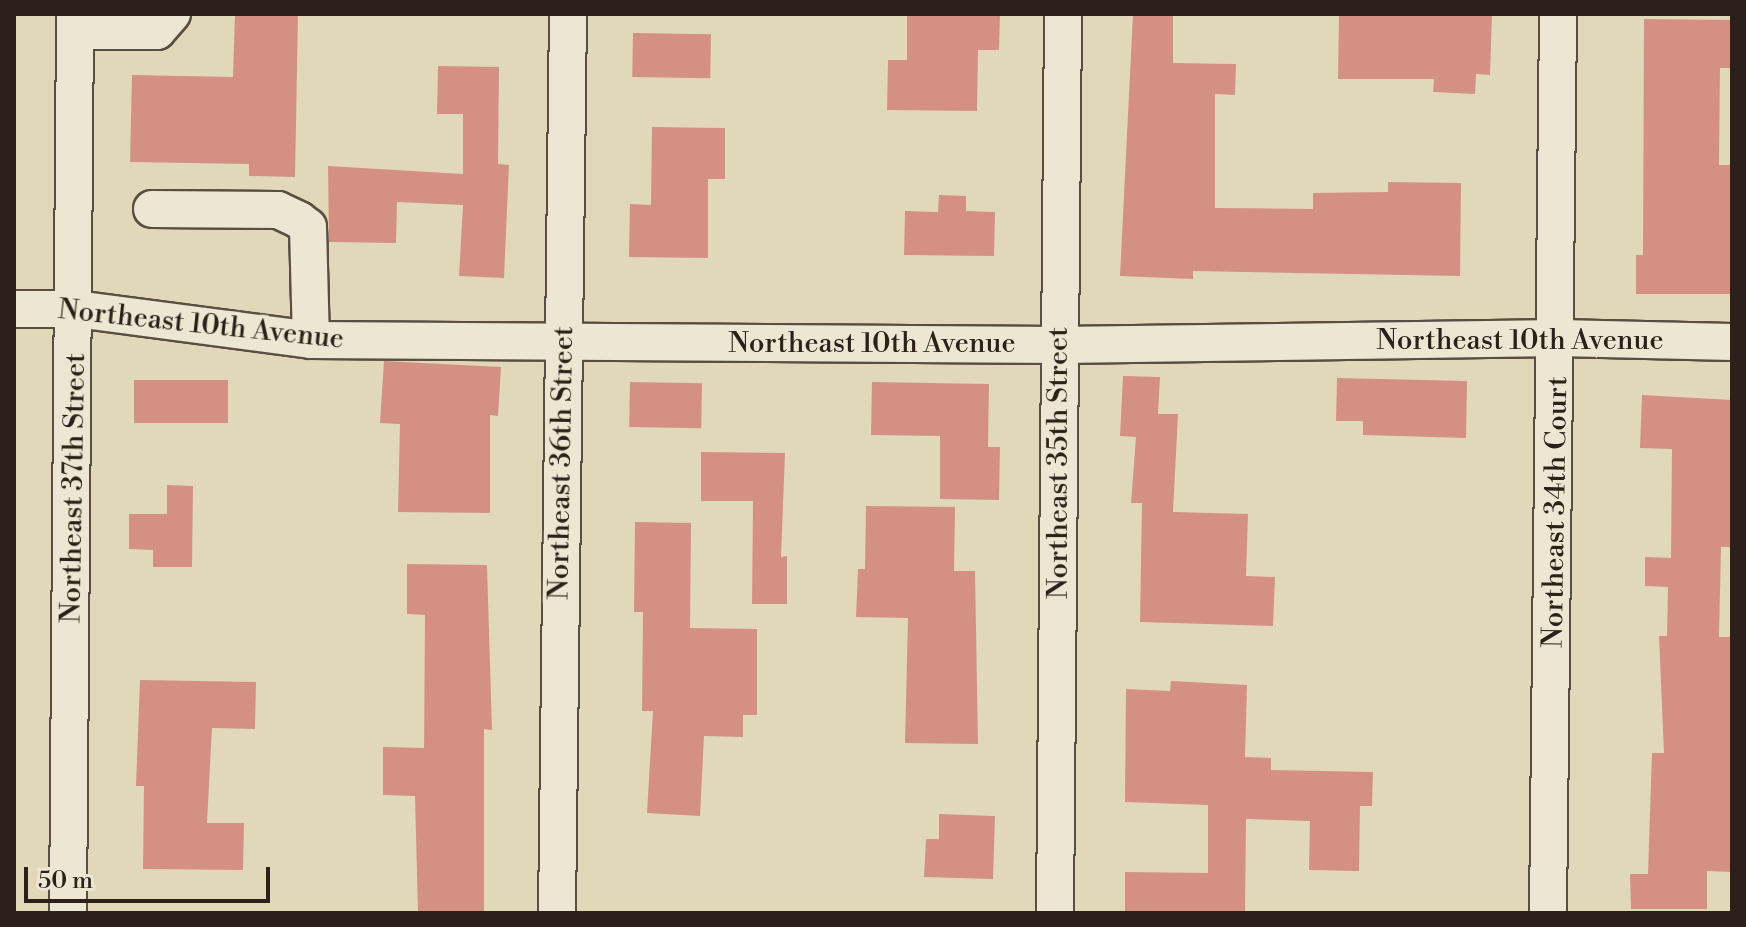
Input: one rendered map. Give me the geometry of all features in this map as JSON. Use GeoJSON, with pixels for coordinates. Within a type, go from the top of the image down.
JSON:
{"type":"FeatureCollection","features":[{"type":"Feature","properties":{"kind":"street"},"geometry":{"type":"LineString","coordinates":[[75,22],[157,31],[172,14]]}},
{"type":"Feature","properties":{"kind":"street","name":"Northeast 36th Street"},"geometry":{"type":"LineString","coordinates":[[557,913],[568,14]]}},
{"type":"Feature","properties":{"kind":"street","name":"Northeast 35th Street"},"geometry":{"type":"LineString","coordinates":[[1055,913],[1063,14]]}},
{"type":"Feature","properties":{"kind":"street","name":"Northeast 34th Court"},"geometry":{"type":"LineString","coordinates":[[1548,913],[1559,338],[1558,14]]}},
{"type":"Feature","properties":{"kind":"street","name":"Northeast 37th Street"},"geometry":{"type":"LineString","coordinates":[[68,913],[76,309],[75,22]]}},
{"type":"Feature","properties":{"kind":"street"},"geometry":{"type":"LineString","coordinates":[[152,209],[278,210],[308,227],[311,340]]}},
{"type":"Feature","properties":{"kind":"street","name":"Northeast 10th Avenue"},"geometry":{"type":"LineString","coordinates":[[14,309],[76,309],[311,340],[1060,345],[1559,338],[1732,342]]}},
{"type":"Feature","properties":{"kind":"building"},"geometry":{"type":"Polygon","coordinates":[[[235,14],[298,14],[295,177],[249,176],[249,164],[130,162],[132,75],[233,77],[235,14]]]}},
{"type":"Feature","properties":{"kind":"building"},"geometry":{"type":"Polygon","coordinates":[[[907,14],[1000,14],[999,50],[978,50],[977,111],[887,110],[888,60],[907,60],[907,14]]]}},
{"type":"Feature","properties":{"kind":"building"},"geometry":{"type":"Polygon","coordinates":[[[1133,14],[1173,14],[1173,63],[1236,64],[1235,95],[1215,94],[1215,208],[1313,209],[1313,193],[1388,192],[1388,182],[1461,183],[1460,276],[1193,271],[1193,279],[1120,276],[1133,14]]]}},
{"type":"Feature","properties":{"kind":"building"},"geometry":{"type":"Polygon","coordinates":[[[1339,14],[1492,14],[1490,75],[1476,74],[1475,94],[1433,92],[1434,79],[1338,79],[1339,14]]]}},
{"type":"Feature","properties":{"kind":"building"},"geometry":{"type":"Polygon","coordinates":[[[1644,19],[1732,20],[1732,68],[1720,68],[1719,165],[1732,165],[1732,294],[1636,294],[1636,255],[1643,255],[1644,19]]]}},
{"type":"Feature","properties":{"kind":"building"},"geometry":{"type":"Polygon","coordinates":[[[633,33],[711,34],[710,78],[632,77],[633,33]]]}},
{"type":"Feature","properties":{"kind":"building"},"geometry":{"type":"Polygon","coordinates":[[[438,66],[499,67],[498,164],[509,165],[504,278],[459,276],[463,205],[397,202],[396,243],[329,242],[328,166],[463,174],[463,114],[437,114],[438,66]]]}},
{"type":"Feature","properties":{"kind":"building"},"geometry":{"type":"Polygon","coordinates":[[[652,127],[725,128],[725,179],[708,179],[708,258],[629,257],[630,204],[651,205],[652,127]]]}},
{"type":"Feature","properties":{"kind":"building"},"geometry":{"type":"Polygon","coordinates":[[[939,195],[966,196],[966,211],[995,212],[994,256],[904,255],[905,211],[938,212],[939,195]]]}},
{"type":"Feature","properties":{"kind":"building"},"geometry":{"type":"Polygon","coordinates":[[[384,361],[501,367],[498,416],[490,415],[490,513],[398,512],[400,424],[380,423],[384,361]]]}},
{"type":"Feature","properties":{"kind":"building"},"geometry":{"type":"Polygon","coordinates":[[[1123,376],[1160,377],[1158,414],[1178,414],[1173,512],[1248,514],[1246,576],[1275,577],[1273,626],[1140,622],[1142,503],[1131,503],[1136,437],[1120,436],[1123,376]]]}},
{"type":"Feature","properties":{"kind":"building"},"geometry":{"type":"Polygon","coordinates":[[[1337,378],[1467,381],[1466,438],[1363,435],[1363,421],[1336,421],[1337,378]]]}},
{"type":"Feature","properties":{"kind":"building"},"geometry":{"type":"Polygon","coordinates":[[[134,380],[228,380],[228,423],[134,423],[134,380]]]}},
{"type":"Feature","properties":{"kind":"building"},"geometry":{"type":"Polygon","coordinates":[[[630,382],[702,383],[701,428],[629,427],[630,382]]]}},
{"type":"Feature","properties":{"kind":"building"},"geometry":{"type":"Polygon","coordinates":[[[872,382],[989,384],[988,447],[1000,447],[999,500],[940,499],[940,436],[871,435],[872,382]]]}},
{"type":"Feature","properties":{"kind":"building"},"geometry":{"type":"Polygon","coordinates":[[[1642,395],[1732,400],[1731,547],[1721,547],[1719,637],[1732,637],[1732,872],[1707,871],[1707,909],[1631,909],[1630,874],[1648,874],[1652,753],[1664,753],[1659,636],[1667,636],[1668,587],[1645,586],[1645,557],[1671,558],[1672,449],[1640,448],[1642,395]]]}},
{"type":"Feature","properties":{"kind":"building"},"geometry":{"type":"Polygon","coordinates":[[[701,452],[785,453],[781,557],[787,556],[787,604],[752,604],[753,501],[701,501],[701,452]]]}},
{"type":"Feature","properties":{"kind":"building"},"geometry":{"type":"Polygon","coordinates":[[[167,485],[193,486],[192,567],[153,567],[153,550],[129,549],[129,514],[167,514],[167,485]]]}},
{"type":"Feature","properties":{"kind":"building"},"geometry":{"type":"Polygon","coordinates":[[[866,506],[955,507],[954,571],[975,571],[978,744],[905,743],[908,618],[856,617],[858,569],[865,569],[866,506]]]}},
{"type":"Feature","properties":{"kind":"building"},"geometry":{"type":"Polygon","coordinates":[[[635,522],[691,523],[690,628],[757,629],[757,715],[743,715],[743,737],[704,736],[700,816],[647,813],[653,711],[642,711],[643,612],[634,612],[635,522]]]}},
{"type":"Feature","properties":{"kind":"building"},"geometry":{"type":"Polygon","coordinates":[[[407,564],[487,565],[492,730],[484,729],[484,913],[418,913],[415,796],[383,795],[383,747],[424,748],[425,615],[407,614],[407,564]]]}},
{"type":"Feature","properties":{"kind":"building"},"geometry":{"type":"Polygon","coordinates":[[[140,680],[256,682],[255,729],[212,728],[207,823],[244,823],[243,870],[143,869],[144,786],[136,786],[140,680]]]}},
{"type":"Feature","properties":{"kind":"building"},"geometry":{"type":"Polygon","coordinates":[[[1171,681],[1247,685],[1245,757],[1271,758],[1271,770],[1373,772],[1372,806],[1360,806],[1359,871],[1309,870],[1310,821],[1246,819],[1245,913],[1125,913],[1125,872],[1208,873],[1208,805],[1125,802],[1126,689],[1170,691],[1171,681]]]}},
{"type":"Feature","properties":{"kind":"building"},"geometry":{"type":"Polygon","coordinates":[[[939,814],[995,816],[993,879],[924,877],[926,839],[939,839],[939,814]]]}}]}
